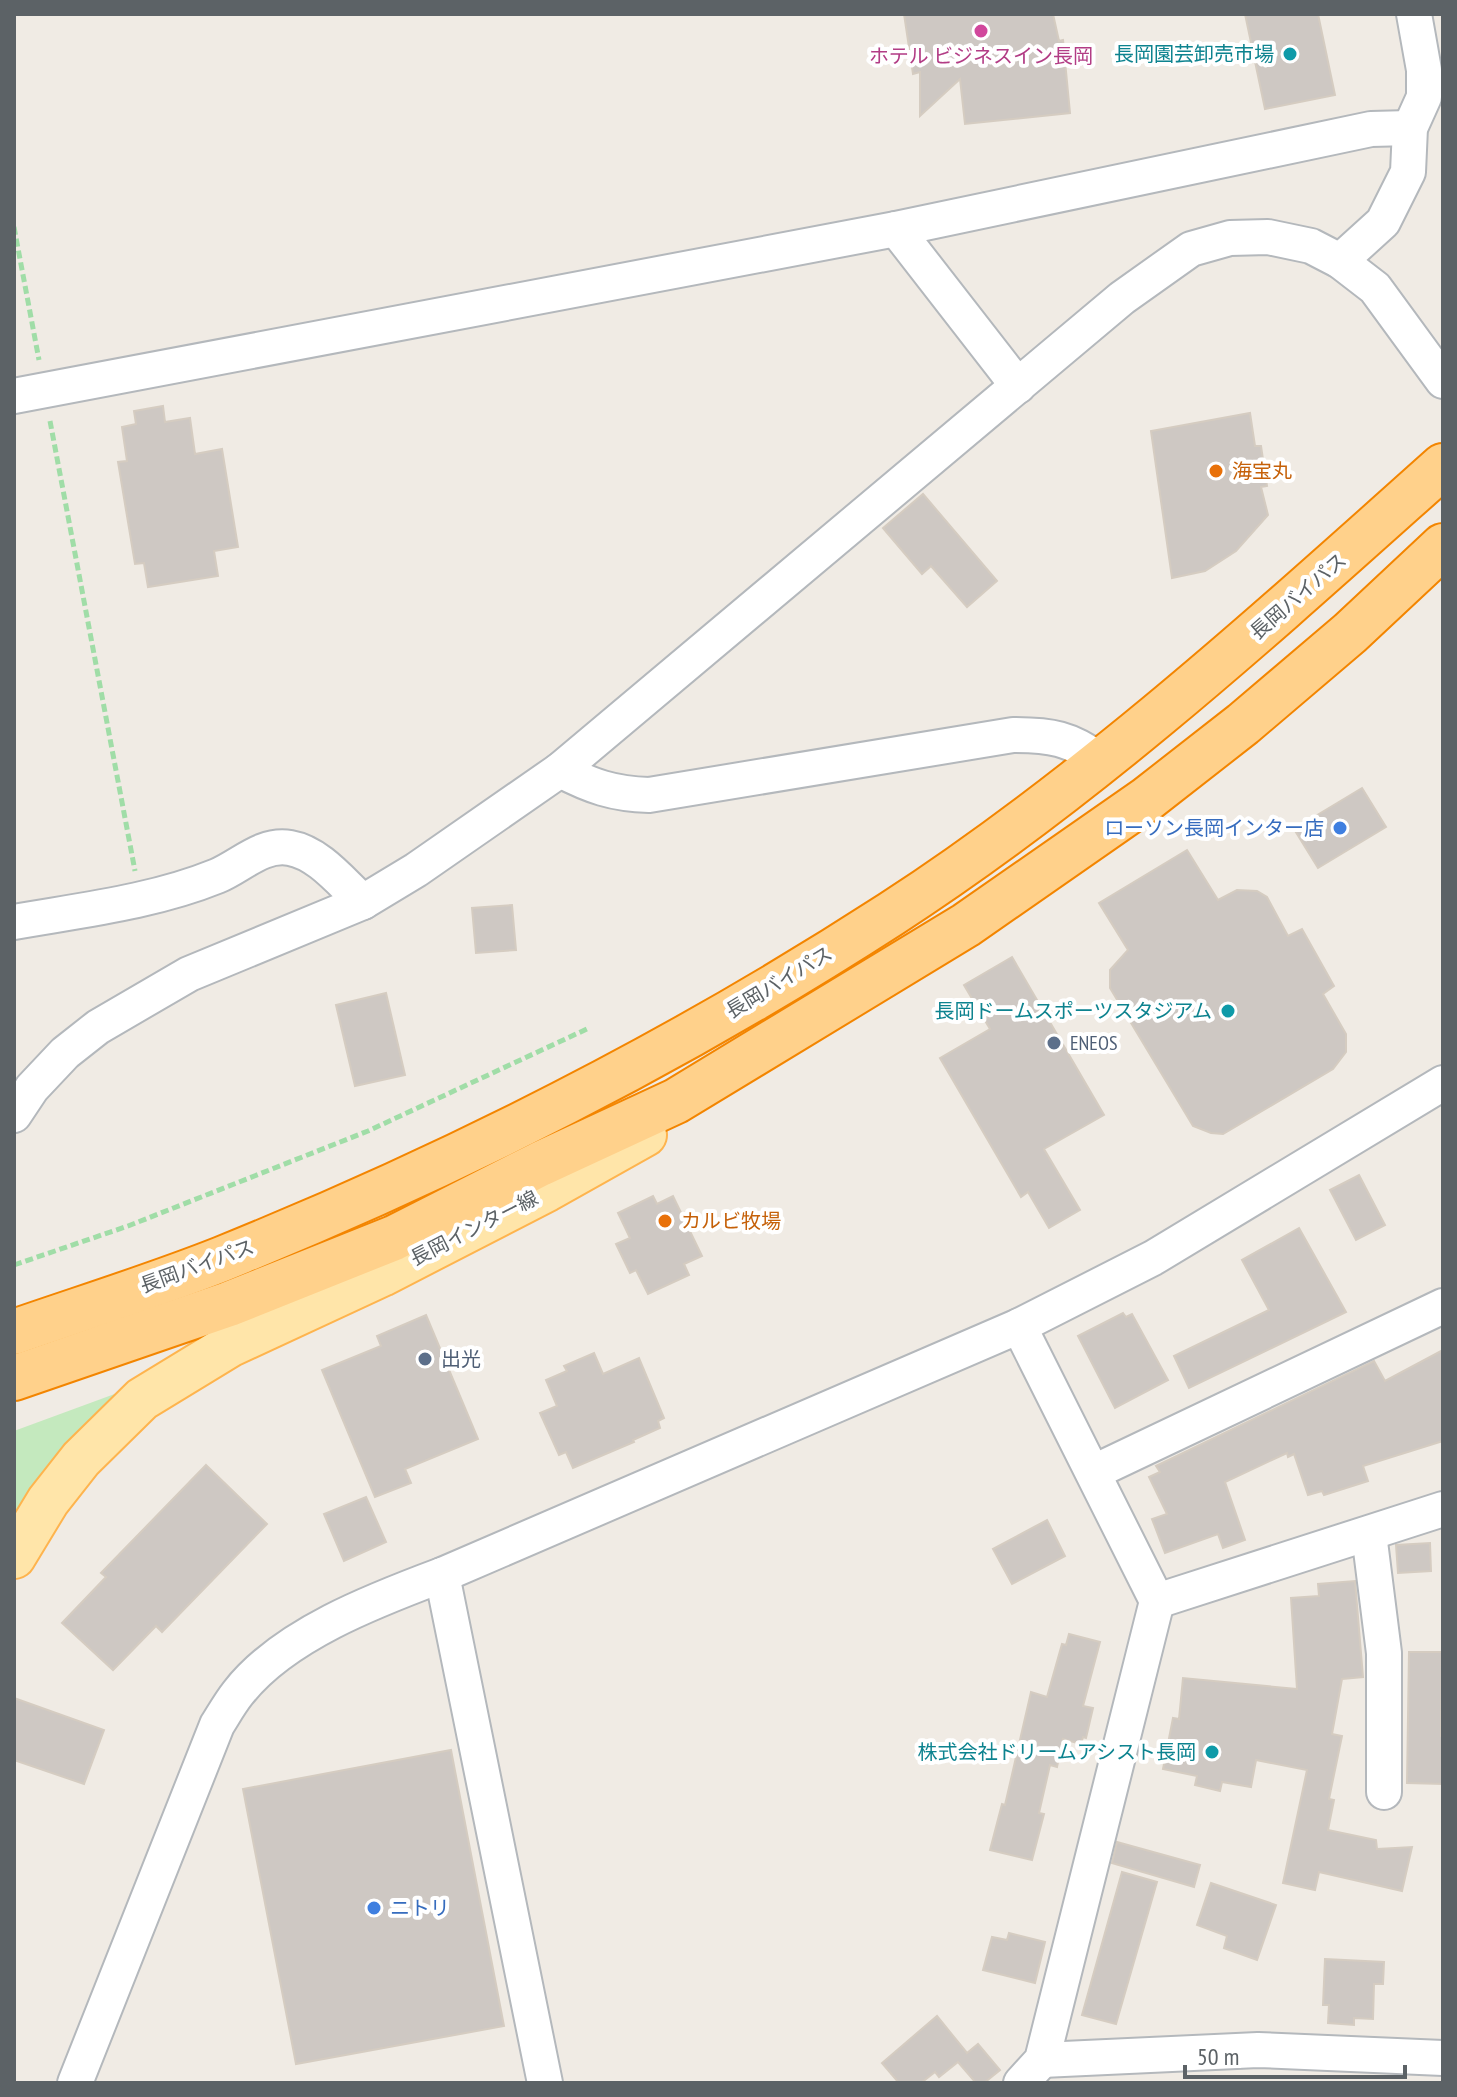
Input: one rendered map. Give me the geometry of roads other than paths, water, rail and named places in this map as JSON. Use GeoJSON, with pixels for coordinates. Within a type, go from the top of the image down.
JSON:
{"type":"FeatureCollection","features":[{"type":"Feature","properties":{"kind":"highway","name":"長岡バイパス"},"geometry":{"type":"LineString","coordinates":[[14,1332],[218,1261],[367,1198],[655,1055],[778,984],[894,913],[1101,761],[1308,589],[1443,466]]}},
{"type":"Feature","properties":{"kind":"highway"},"geometry":{"type":"LineString","coordinates":[[14,1378],[229,1304],[394,1238],[540,1164],[676,1101],[966,925],[1147,799],[1243,724],[1350,633],[1443,546]]}},
{"type":"Feature","properties":{"kind":"highway"},"geometry":{"type":"LineString","coordinates":[[14,1302],[97,1275],[365,1174],[529,1119]]}},
{"type":"Feature","properties":{"kind":"main road","name":"長岡インター線"},"geometry":{"type":"LineString","coordinates":[[14,1557],[48,1501],[81,1459],[142,1399],[229,1346],[382,1275],[547,1190],[808,1043],[861,1012],[966,925]]}},
{"type":"Feature","properties":{"kind":"street"},"geometry":{"type":"LineString","coordinates":[[1340,261],[1383,222],[1408,172],[1410,128],[1424,97],[1424,70],[1414,14]]}},
{"type":"Feature","properties":{"kind":"street"},"geometry":{"type":"LineString","coordinates":[[29,393],[896,229],[1371,129],[1410,128]]}},
{"type":"Feature","properties":{"kind":"street"},"geometry":{"type":"LineString","coordinates":[[896,229],[1018,386]]}},
{"type":"Feature","properties":{"kind":"street"},"geometry":{"type":"LineString","coordinates":[[14,1115],[32,1088],[65,1053],[98,1027],[189,974],[363,902],[416,870],[560,770],[1122,298],[1191,249],[1230,238],[1268,237],[1311,246],[1340,261],[1375,288],[1443,381]]}},
{"type":"Feature","properties":{"kind":"street"},"geometry":{"type":"LineString","coordinates":[[560,770],[619,795],[649,795],[1013,735],[1049,735],[1080,746],[1101,761]]}},
{"type":"Feature","properties":{"kind":"street"},"geometry":{"type":"LineString","coordinates":[[14,922],[140,900],[217,876],[261,851],[276,847],[293,848],[308,855],[363,902]]}},
{"type":"Feature","properties":{"kind":"street"},"geometry":{"type":"LineString","coordinates":[[75,2083],[217,1725],[238,1692],[295,1644],[336,1619],[1019,1326],[1153,1258],[1443,1083]]}},
{"type":"Feature","properties":{"kind":"street"},"geometry":{"type":"LineString","coordinates":[[1094,1472],[1443,1306]]}},
{"type":"Feature","properties":{"kind":"street"},"geometry":{"type":"LineString","coordinates":[[1019,1326],[1157,1601],[1032,2071],[1258,2050],[1443,2058]]}},
{"type":"Feature","properties":{"kind":"street"},"geometry":{"type":"LineString","coordinates":[[14,1397],[33,1390],[74,1359]]}},
{"type":"Feature","properties":{"kind":"street"},"geometry":{"type":"LineString","coordinates":[[1157,1601],[1443,1509]]}},
{"type":"Feature","properties":{"kind":"street"},"geometry":{"type":"LineString","coordinates":[[1369,1534],[1384,1653],[1384,1792]]}},
{"type":"Feature","properties":{"kind":"street"},"geometry":{"type":"LineString","coordinates":[[442,1575],[545,2083]]}},
{"type":"Feature","properties":{"kind":"place","name":"ホテル ビジネスイン長岡"},"geometry":{"type":"Point","coordinates":[981,31]}},
{"type":"Feature","properties":{"kind":"place","name":"長岡園芸卸売市場"},"geometry":{"type":"Point","coordinates":[1290,54]}},
{"type":"Feature","properties":{"kind":"place","name":"海宝丸"},"geometry":{"type":"Point","coordinates":[1216,471]}},
{"type":"Feature","properties":{"kind":"place","name":"ローソン長岡インター店"},"geometry":{"type":"Point","coordinates":[1340,828]}},
{"type":"Feature","properties":{"kind":"place","name":"長岡ドームスポーツスタジアム"},"geometry":{"type":"Point","coordinates":[1228,1011]}},
{"type":"Feature","properties":{"kind":"place","name":"ENEOS"},"geometry":{"type":"Point","coordinates":[1054,1043]}},
{"type":"Feature","properties":{"kind":"place","name":"カルビ牧場"},"geometry":{"type":"Point","coordinates":[665,1221]}},
{"type":"Feature","properties":{"kind":"place","name":"出光"},"geometry":{"type":"Point","coordinates":[425,1359]}},
{"type":"Feature","properties":{"kind":"place","name":"株式会社ドリームアシスト長岡"},"geometry":{"type":"Point","coordinates":[1212,1752]}},
{"type":"Feature","properties":{"kind":"place","name":"ニトリ"},"geometry":{"type":"Point","coordinates":[374,1908]}}]}
